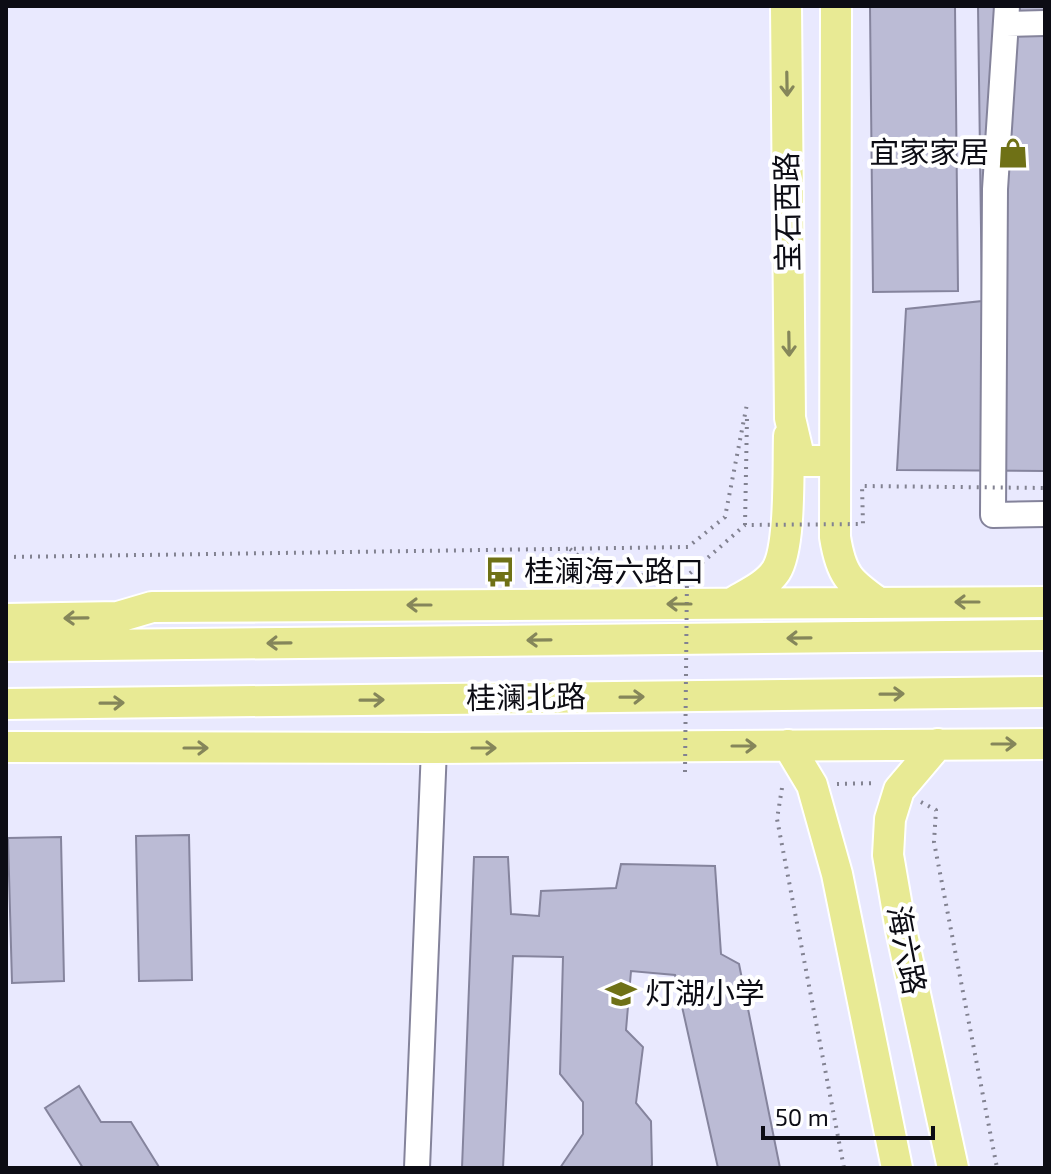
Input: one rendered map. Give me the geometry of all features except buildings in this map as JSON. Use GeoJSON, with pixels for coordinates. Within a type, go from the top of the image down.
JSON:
{"type":"FeatureCollection","features":[{"type":"Feature","properties":{"kind":"main road","name":"宝石西路"},"geometry":{"type":"LineString","coordinates":[[732,603],[762,586],[777,571],[786,537],[790,418],[786,6]]}},
{"type":"Feature","properties":{"kind":"main road"},"geometry":{"type":"LineString","coordinates":[[836,6],[835,537],[844,572],[856,587],[879,603]]}},
{"type":"Feature","properties":{"kind":"main road","name":"宝石西路"},"geometry":{"type":"LineString","coordinates":[[790,418],[800,461],[834,461]]}},
{"type":"Feature","properties":{"kind":"main road"},"geometry":{"type":"LineString","coordinates":[[118,617],[152,607],[1045,602]]}},
{"type":"Feature","properties":{"kind":"main road"},"geometry":{"type":"LineString","coordinates":[[6,619],[118,617],[228,644]]}},
{"type":"Feature","properties":{"kind":"main road","name":"桂澜北路"},"geometry":{"type":"LineString","coordinates":[[6,646],[1045,635]]}},
{"type":"Feature","properties":{"kind":"main road","name":"桂澜北路"},"geometry":{"type":"LineString","coordinates":[[6,704],[1045,692]]}},
{"type":"Feature","properties":{"kind":"main road","name":"海六路"},"geometry":{"type":"LineString","coordinates":[[938,744],[899,790],[890,819],[888,855],[901,930],[953,1168]]}},
{"type":"Feature","properties":{"kind":"main road"},"geometry":{"type":"LineString","coordinates":[[6,747],[1045,744]]}},
{"type":"Feature","properties":{"kind":"main road","name":"海六路"},"geometry":{"type":"LineString","coordinates":[[788,745],[812,785],[837,874],[897,1168]]}},
{"type":"Feature","properties":{"kind":"street"},"geometry":{"type":"LineString","coordinates":[[1045,23],[1007,15],[995,189],[993,515],[1045,514]]}},
{"type":"Feature","properties":{"kind":"street"},"geometry":{"type":"LineString","coordinates":[[417,1168],[434,748]]}},
{"type":"Feature","properties":{"kind":"path"},"geometry":{"type":"LineString","coordinates":[[6,557],[688,547],[725,517],[747,404],[745,525]]}},
{"type":"Feature","properties":{"kind":"path"},"geometry":{"type":"LineString","coordinates":[[685,772],[687,576],[745,525],[863,524],[862,486],[1045,488]]}},
{"type":"Feature","properties":{"kind":"path"},"geometry":{"type":"LineString","coordinates":[[570,549],[601,574],[673,576]]}},
{"type":"Feature","properties":{"kind":"path"},"geometry":{"type":"LineString","coordinates":[[844,1168],[777,819],[783,786],[880,783],[936,810],[934,842],[997,1168]]}},
{"type":"Feature","properties":{"kind":"place","name":"宜家家居"},"geometry":{"type":"Point","coordinates":[1013,153]}},
{"type":"Feature","properties":{"kind":"place","name":"桂澜海六路口"},"geometry":{"type":"Point","coordinates":[500,572]}},
{"type":"Feature","properties":{"kind":"place","name":"灯湖小学"},"geometry":{"type":"Point","coordinates":[621,994]}}]}
